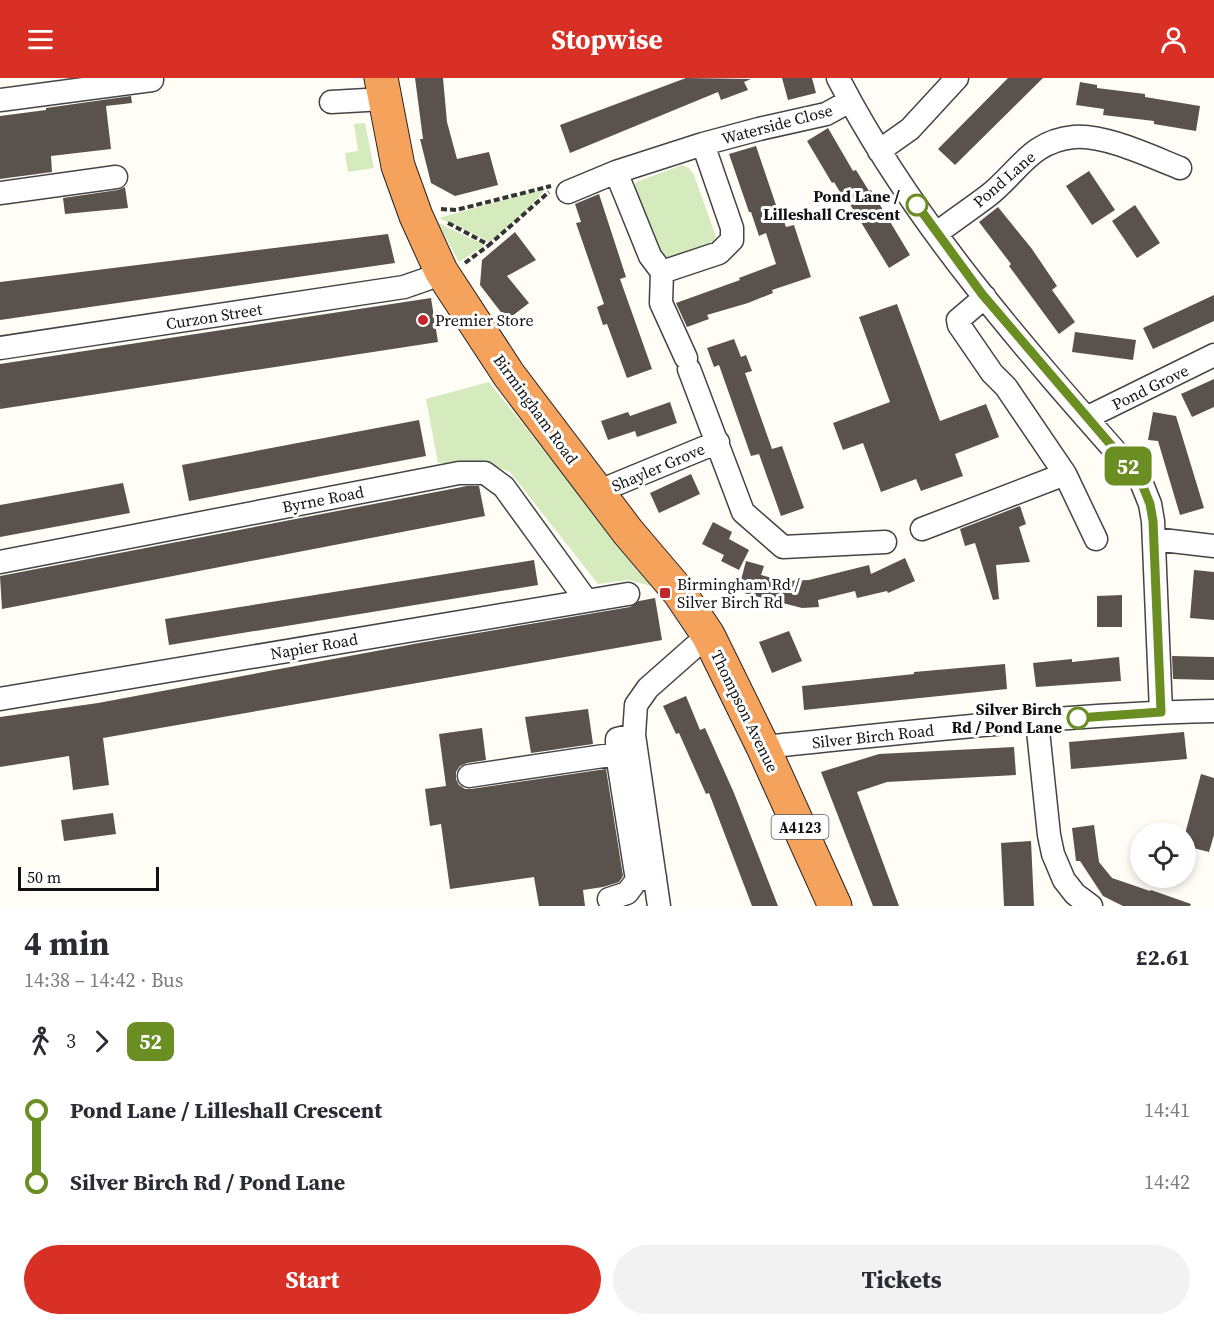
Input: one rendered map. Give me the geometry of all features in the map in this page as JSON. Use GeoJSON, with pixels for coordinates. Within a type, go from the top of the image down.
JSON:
{"type":"FeatureCollection","features":[{"type":"Feature","properties":{"kind":"highway","name":"Birmingham Road"},"geometry":{"type":"LineString","coordinates":[[382,88],[398,166],[416,216],[441,271],[509,375],[628,532]]}},
{"type":"Feature","properties":{"kind":"highway","name":"Thompson Avenue"},"geometry":{"type":"LineString","coordinates":[[628,532],[679,592],[708,635],[763,747],[835,906]]}},
{"type":"Feature","properties":{"kind":"street"},"geometry":{"type":"LineString","coordinates":[[838,78],[879,151],[985,297],[1140,479],[1150,504],[1154,539],[1161,712],[1214,711]]}},
{"type":"Feature","properties":{"kind":"street"},"geometry":{"type":"LineString","coordinates":[[879,151],[910,129],[957,78]]}},
{"type":"Feature","properties":{"kind":"street"},"geometry":{"type":"LineString","coordinates":[[0,100],[152,80]]}},
{"type":"Feature","properties":{"kind":"street"},"geometry":{"type":"LineString","coordinates":[[330,102],[382,88]]}},
{"type":"Feature","properties":{"kind":"street","name":"Waterside Close"},"geometry":{"type":"LineString","coordinates":[[568,192],[616,172],[703,144],[826,114],[850,101]]}},
{"type":"Feature","properties":{"kind":"street","name":"Pond Lane"},"geometry":{"type":"LineString","coordinates":[[937,233],[991,193],[1028,156],[1046,144],[1075,137],[1101,140],[1180,168]]}},
{"type":"Feature","properties":{"kind":"street","name":"Waterside Close"},"geometry":{"type":"LineString","coordinates":[[662,272],[719,253],[732,240],[732,228],[703,144]]}},
{"type":"Feature","properties":{"kind":"street"},"geometry":{"type":"LineString","coordinates":[[616,172],[650,256],[662,272]]}},
{"type":"Feature","properties":{"kind":"street"},"geometry":{"type":"LineString","coordinates":[[0,193],[116,177]]}},
{"type":"Feature","properties":{"kind":"street","name":"Shayler Grove"},"geometry":{"type":"LineString","coordinates":[[662,272],[661,303],[718,442],[743,512],[783,547],[885,542]]}},
{"type":"Feature","properties":{"kind":"street","name":"Curzon Street"},"geometry":{"type":"LineString","coordinates":[[0,348],[404,287],[427,279]]}},
{"type":"Feature","properties":{"kind":"street"},"geometry":{"type":"LineString","coordinates":[[985,297],[960,316],[959,325],[992,374],[1006,387],[1065,474],[1096,538]]}},
{"type":"Feature","properties":{"kind":"street","name":"Pond Grove"},"geometry":{"type":"LineString","coordinates":[[1086,418],[1214,355]]}},
{"type":"Feature","properties":{"kind":"street","name":"Shayler Grove"},"geometry":{"type":"LineString","coordinates":[[597,492],[718,442]]}},
{"type":"Feature","properties":{"kind":"street","name":"Byrne Road"},"geometry":{"type":"LineString","coordinates":[[0,562],[459,473],[485,472],[504,487],[586,600]]}},
{"type":"Feature","properties":{"kind":"street"},"geometry":{"type":"LineString","coordinates":[[922,529],[1065,474]]}},
{"type":"Feature","properties":{"kind":"street"},"geometry":{"type":"LineString","coordinates":[[1154,539],[1214,546]]}},
{"type":"Feature","properties":{"kind":"street","name":"Napier Road"},"geometry":{"type":"LineString","coordinates":[[0,699],[628,594]]}},
{"type":"Feature","properties":{"kind":"street"},"geometry":{"type":"LineString","coordinates":[[659,906],[646,878],[634,800],[636,705],[648,688],[708,635]]}},
{"type":"Feature","properties":{"kind":"street","name":"Silver Birch Road"},"geometry":{"type":"LineString","coordinates":[[763,747],[1037,721],[1161,712]]}},
{"type":"Feature","properties":{"kind":"street"},"geometry":{"type":"LineString","coordinates":[[1037,721],[1053,854],[1064,880],[1087,905]]}},
{"type":"Feature","properties":{"kind":"street"},"geometry":{"type":"LineString","coordinates":[[634,735],[617,739],[617,754],[634,800]]}},
{"type":"Feature","properties":{"kind":"street"},"geometry":{"type":"LineString","coordinates":[[469,776],[617,754]]}},
{"type":"Feature","properties":{"kind":"street"},"geometry":{"type":"LineString","coordinates":[[609,898],[627,893],[646,878]]}},
{"type":"Feature","properties":{"kind":"path"},"geometry":{"type":"LineString","coordinates":[[434,209],[456,210],[550,186],[555,187],[489,245],[447,223]]}},
{"type":"Feature","properties":{"kind":"green space"},"geometry":{"type":"Polygon","coordinates":[[[365,123],[374,168],[348,172],[345,153],[358,151],[354,124],[365,123]]]}},
{"type":"Feature","properties":{"kind":"green space"},"geometry":{"type":"Polygon","coordinates":[[[682,165],[689,168],[694,175],[716,237],[712,244],[667,262],[659,258],[633,190],[636,182],[682,165]]]}},
{"type":"Feature","properties":{"kind":"green space"},"geometry":{"type":"Polygon","coordinates":[[[546,188],[527,210],[490,242],[439,218],[546,188]]]}},
{"type":"Feature","properties":{"kind":"green space"},"geometry":{"type":"Polygon","coordinates":[[[438,223],[485,245],[459,262],[438,223]]]}},
{"type":"Feature","properties":{"kind":"green space"},"geometry":{"type":"Polygon","coordinates":[[[489,382],[652,586],[628,580],[598,584],[510,472],[486,463],[438,463],[426,399],[489,382]]]}},
{"type":"Feature","properties":{"kind":"building"},"geometry":{"type":"Polygon","coordinates":[[[415,78],[443,78],[447,122],[457,159],[489,152],[498,185],[455,196],[431,183],[420,139],[423,139],[415,78]]]}},
{"type":"Feature","properties":{"kind":"building"},"geometry":{"type":"Polygon","coordinates":[[[686,78],[751,79],[744,82],[748,90],[721,100],[718,92],[570,153],[560,125],[686,78]]]}},
{"type":"Feature","properties":{"kind":"building"},"geometry":{"type":"Polygon","coordinates":[[[782,78],[812,78],[816,93],[788,100],[782,78]]]}},
{"type":"Feature","properties":{"kind":"building"},"geometry":{"type":"Polygon","coordinates":[[[1008,78],[1043,78],[955,165],[938,149],[1008,78]]]}},
{"type":"Feature","properties":{"kind":"building"},"geometry":{"type":"Polygon","coordinates":[[[1080,82],[1097,85],[1097,88],[1145,94],[1145,97],[1200,106],[1196,131],[1154,124],[1154,121],[1103,115],[1104,109],[1076,105],[1080,82]]]}},
{"type":"Feature","properties":{"kind":"building"},"geometry":{"type":"Polygon","coordinates":[[[131,96],[132,103],[106,106],[111,149],[51,156],[52,172],[0,179],[0,116],[131,96]]]}},
{"type":"Feature","properties":{"kind":"building"},"geometry":{"type":"Polygon","coordinates":[[[828,128],[853,171],[856,170],[869,191],[871,190],[910,255],[889,268],[848,201],[846,202],[834,182],[832,183],[807,141],[828,128]]]}},
{"type":"Feature","properties":{"kind":"building"},"geometry":{"type":"Polygon","coordinates":[[[756,146],[778,211],[780,210],[786,227],[794,225],[811,277],[772,290],[773,293],[748,303],[707,315],[709,319],[687,327],[676,303],[740,280],[739,278],[776,264],[766,233],[759,236],[729,154],[756,146]]]}},
{"type":"Feature","properties":{"kind":"building"},"geometry":{"type":"Polygon","coordinates":[[[1089,171],[1115,210],[1092,225],[1066,186],[1089,171]]]}},
{"type":"Feature","properties":{"kind":"building"},"geometry":{"type":"Polygon","coordinates":[[[125,187],[128,208],[65,214],[63,198],[125,187]]]}},
{"type":"Feature","properties":{"kind":"building"},"geometry":{"type":"Polygon","coordinates":[[[599,194],[626,277],[620,279],[652,369],[627,378],[607,324],[603,325],[597,307],[604,304],[576,223],[581,222],[575,204],[599,194]]]}},
{"type":"Feature","properties":{"kind":"building"},"geometry":{"type":"Polygon","coordinates":[[[1135,205],[1160,243],[1137,258],[1112,221],[1135,205]]]}},
{"type":"Feature","properties":{"kind":"building"},"geometry":{"type":"Polygon","coordinates":[[[998,207],[1032,249],[1057,286],[1052,290],[1075,322],[1059,334],[979,222],[998,207]]]}},
{"type":"Feature","properties":{"kind":"building"},"geometry":{"type":"Polygon","coordinates":[[[515,232],[536,260],[507,276],[529,303],[507,320],[480,285],[482,260],[515,232]]]}},
{"type":"Feature","properties":{"kind":"building"},"geometry":{"type":"Polygon","coordinates":[[[388,234],[395,263],[0,320],[0,282],[388,234]]]}},
{"type":"Feature","properties":{"kind":"building"},"geometry":{"type":"Polygon","coordinates":[[[1214,295],[1214,321],[1153,349],[1143,328],[1214,295]]]}},
{"type":"Feature","properties":{"kind":"building"},"geometry":{"type":"Polygon","coordinates":[[[431,298],[438,342],[0,409],[0,364],[431,298]]]}},
{"type":"Feature","properties":{"kind":"building"},"geometry":{"type":"Polygon","coordinates":[[[897,304],[940,421],[986,404],[999,437],[955,454],[963,476],[921,491],[916,479],[881,492],[863,443],[843,450],[833,423],[890,402],[859,317],[897,304]]]}},
{"type":"Feature","properties":{"kind":"building"},"geometry":{"type":"Polygon","coordinates":[[[1075,332],[1136,340],[1133,360],[1072,352],[1075,332]]]}},
{"type":"Feature","properties":{"kind":"building"},"geometry":{"type":"Polygon","coordinates":[[[734,339],[741,357],[746,355],[752,371],[745,373],[772,449],[782,446],[804,508],[781,516],[759,454],[751,456],[719,365],[714,367],[707,348],[734,339]]]}},
{"type":"Feature","properties":{"kind":"building"},"geometry":{"type":"Polygon","coordinates":[[[1214,379],[1214,407],[1192,417],[1181,394],[1214,379]]]}},
{"type":"Feature","properties":{"kind":"building"},"geometry":{"type":"Polygon","coordinates":[[[670,402],[677,423],[637,437],[635,431],[608,440],[601,421],[628,412],[630,416],[670,402]]]}},
{"type":"Feature","properties":{"kind":"building"},"geometry":{"type":"Polygon","coordinates":[[[1153,412],[1176,416],[1204,508],[1180,515],[1158,441],[1148,440],[1153,412]]]}},
{"type":"Feature","properties":{"kind":"building"},"geometry":{"type":"Polygon","coordinates":[[[419,420],[426,456],[189,501],[182,465],[419,420]]]}},
{"type":"Feature","properties":{"kind":"building"},"geometry":{"type":"Polygon","coordinates":[[[691,474],[700,494],[659,513],[650,493],[691,474]]]}},
{"type":"Feature","properties":{"kind":"building"},"geometry":{"type":"Polygon","coordinates":[[[123,483],[130,513],[0,537],[0,505],[123,483]]]}},
{"type":"Feature","properties":{"kind":"building"},"geometry":{"type":"Polygon","coordinates":[[[467,486],[479,486],[485,516],[2,609],[0,576],[467,486]]]}},
{"type":"Feature","properties":{"kind":"building"},"geometry":{"type":"Polygon","coordinates":[[[1020,506],[1026,524],[1019,527],[1030,562],[996,565],[999,599],[993,600],[975,543],[965,546],[960,529],[1020,506]]]}},
{"type":"Feature","properties":{"kind":"building"},"geometry":{"type":"Polygon","coordinates":[[[713,522],[732,532],[729,539],[749,550],[739,570],[721,561],[724,555],[702,544],[713,522]]]}},
{"type":"Feature","properties":{"kind":"building"},"geometry":{"type":"Polygon","coordinates":[[[905,558],[915,581],[888,593],[887,591],[857,598],[855,591],[818,600],[819,607],[802,608],[744,593],[746,586],[740,584],[746,561],[764,566],[761,575],[783,581],[809,580],[869,565],[871,574],[905,558]]]}},
{"type":"Feature","properties":{"kind":"building"},"geometry":{"type":"Polygon","coordinates":[[[534,560],[538,585],[169,645],[165,619],[534,560]]]}},
{"type":"Feature","properties":{"kind":"building"},"geometry":{"type":"Polygon","coordinates":[[[1194,570],[1214,572],[1214,620],[1190,618],[1194,570]]]}},
{"type":"Feature","properties":{"kind":"building"},"geometry":{"type":"Polygon","coordinates":[[[1122,595],[1122,627],[1097,627],[1097,596],[1122,595]]]}},
{"type":"Feature","properties":{"kind":"building"},"geometry":{"type":"Polygon","coordinates":[[[655,598],[662,640],[103,738],[109,785],[73,790],[69,756],[0,767],[0,717],[98,703],[419,643],[630,607],[639,601],[655,598]]]}},
{"type":"Feature","properties":{"kind":"building"},"geometry":{"type":"Polygon","coordinates":[[[789,631],[802,661],[772,673],[759,642],[789,631]]]}},
{"type":"Feature","properties":{"kind":"building"},"geometry":{"type":"Polygon","coordinates":[[[1172,656],[1214,657],[1214,680],[1173,679],[1172,656]]]}},
{"type":"Feature","properties":{"kind":"building"},"geometry":{"type":"Polygon","coordinates":[[[1119,657],[1121,681],[1036,687],[1033,663],[1119,657]]]}},
{"type":"Feature","properties":{"kind":"building"},"geometry":{"type":"Polygon","coordinates":[[[1005,664],[1007,689],[804,710],[802,686],[914,674],[914,672],[1005,664]]]}},
{"type":"Feature","properties":{"kind":"building"},"geometry":{"type":"Polygon","coordinates":[[[686,696],[700,730],[705,728],[734,793],[778,906],[752,906],[709,793],[706,794],[679,733],[676,734],[663,706],[686,696]]]}},
{"type":"Feature","properties":{"kind":"building"},"geometry":{"type":"Polygon","coordinates":[[[588,709],[593,744],[531,753],[525,717],[588,709]]]}},
{"type":"Feature","properties":{"kind":"building"},"geometry":{"type":"Polygon","coordinates":[[[482,728],[486,760],[467,763],[460,766],[456,772],[459,785],[465,789],[606,769],[623,876],[619,882],[583,890],[585,906],[539,906],[534,877],[450,889],[441,824],[430,826],[425,789],[446,786],[439,734],[482,728]]]}},
{"type":"Feature","properties":{"kind":"building"},"geometry":{"type":"Polygon","coordinates":[[[1184,732],[1187,759],[1071,769],[1069,742],[1184,732]]]}},
{"type":"Feature","properties":{"kind":"building"},"geometry":{"type":"Polygon","coordinates":[[[1014,747],[1016,775],[887,782],[857,792],[899,906],[873,906],[821,772],[879,754],[1014,747]]]}},
{"type":"Feature","properties":{"kind":"building"},"geometry":{"type":"Polygon","coordinates":[[[1201,774],[1214,778],[1214,835],[1209,852],[1196,849],[1196,822],[1188,822],[1201,774]]]}},
{"type":"Feature","properties":{"kind":"building"},"geometry":{"type":"Polygon","coordinates":[[[113,813],[116,834],[64,841],[61,820],[113,813]]]}},
{"type":"Feature","properties":{"kind":"building"},"geometry":{"type":"Polygon","coordinates":[[[1094,825],[1099,862],[1112,878],[1130,884],[1130,888],[1151,890],[1191,904],[1190,906],[1123,906],[1103,896],[1080,861],[1076,861],[1072,828],[1094,825]]]}},
{"type":"Feature","properties":{"kind":"building"},"geometry":{"type":"Polygon","coordinates":[[[1031,841],[1034,906],[1004,906],[1001,843],[1031,841]]]}},
{"type":"Feature","properties":{"kind":"bus line","name":"52"},"geometry":{"type":"LineString","coordinates":[[917,205],[982,294],[1140,479],[1150,504],[1153,521],[1161,712],[1078,718]]}},
{"type":"Feature","properties":{"kind":"place","name":"Pond Lane / Lilleshall Crescent"},"geometry":{"type":"Point","coordinates":[917,205]}},
{"type":"Feature","properties":{"kind":"place","name":"Premier Store"},"geometry":{"type":"Point","coordinates":[423,320]}},
{"type":"Feature","properties":{"kind":"place","name":"Birmingham Rd / Silver Birch Rd"},"geometry":{"type":"Point","coordinates":[665,593]}},
{"type":"Feature","properties":{"kind":"place","name":"Silver Birch Rd / Pond Lane"},"geometry":{"type":"Point","coordinates":[1078,718]}}]}
